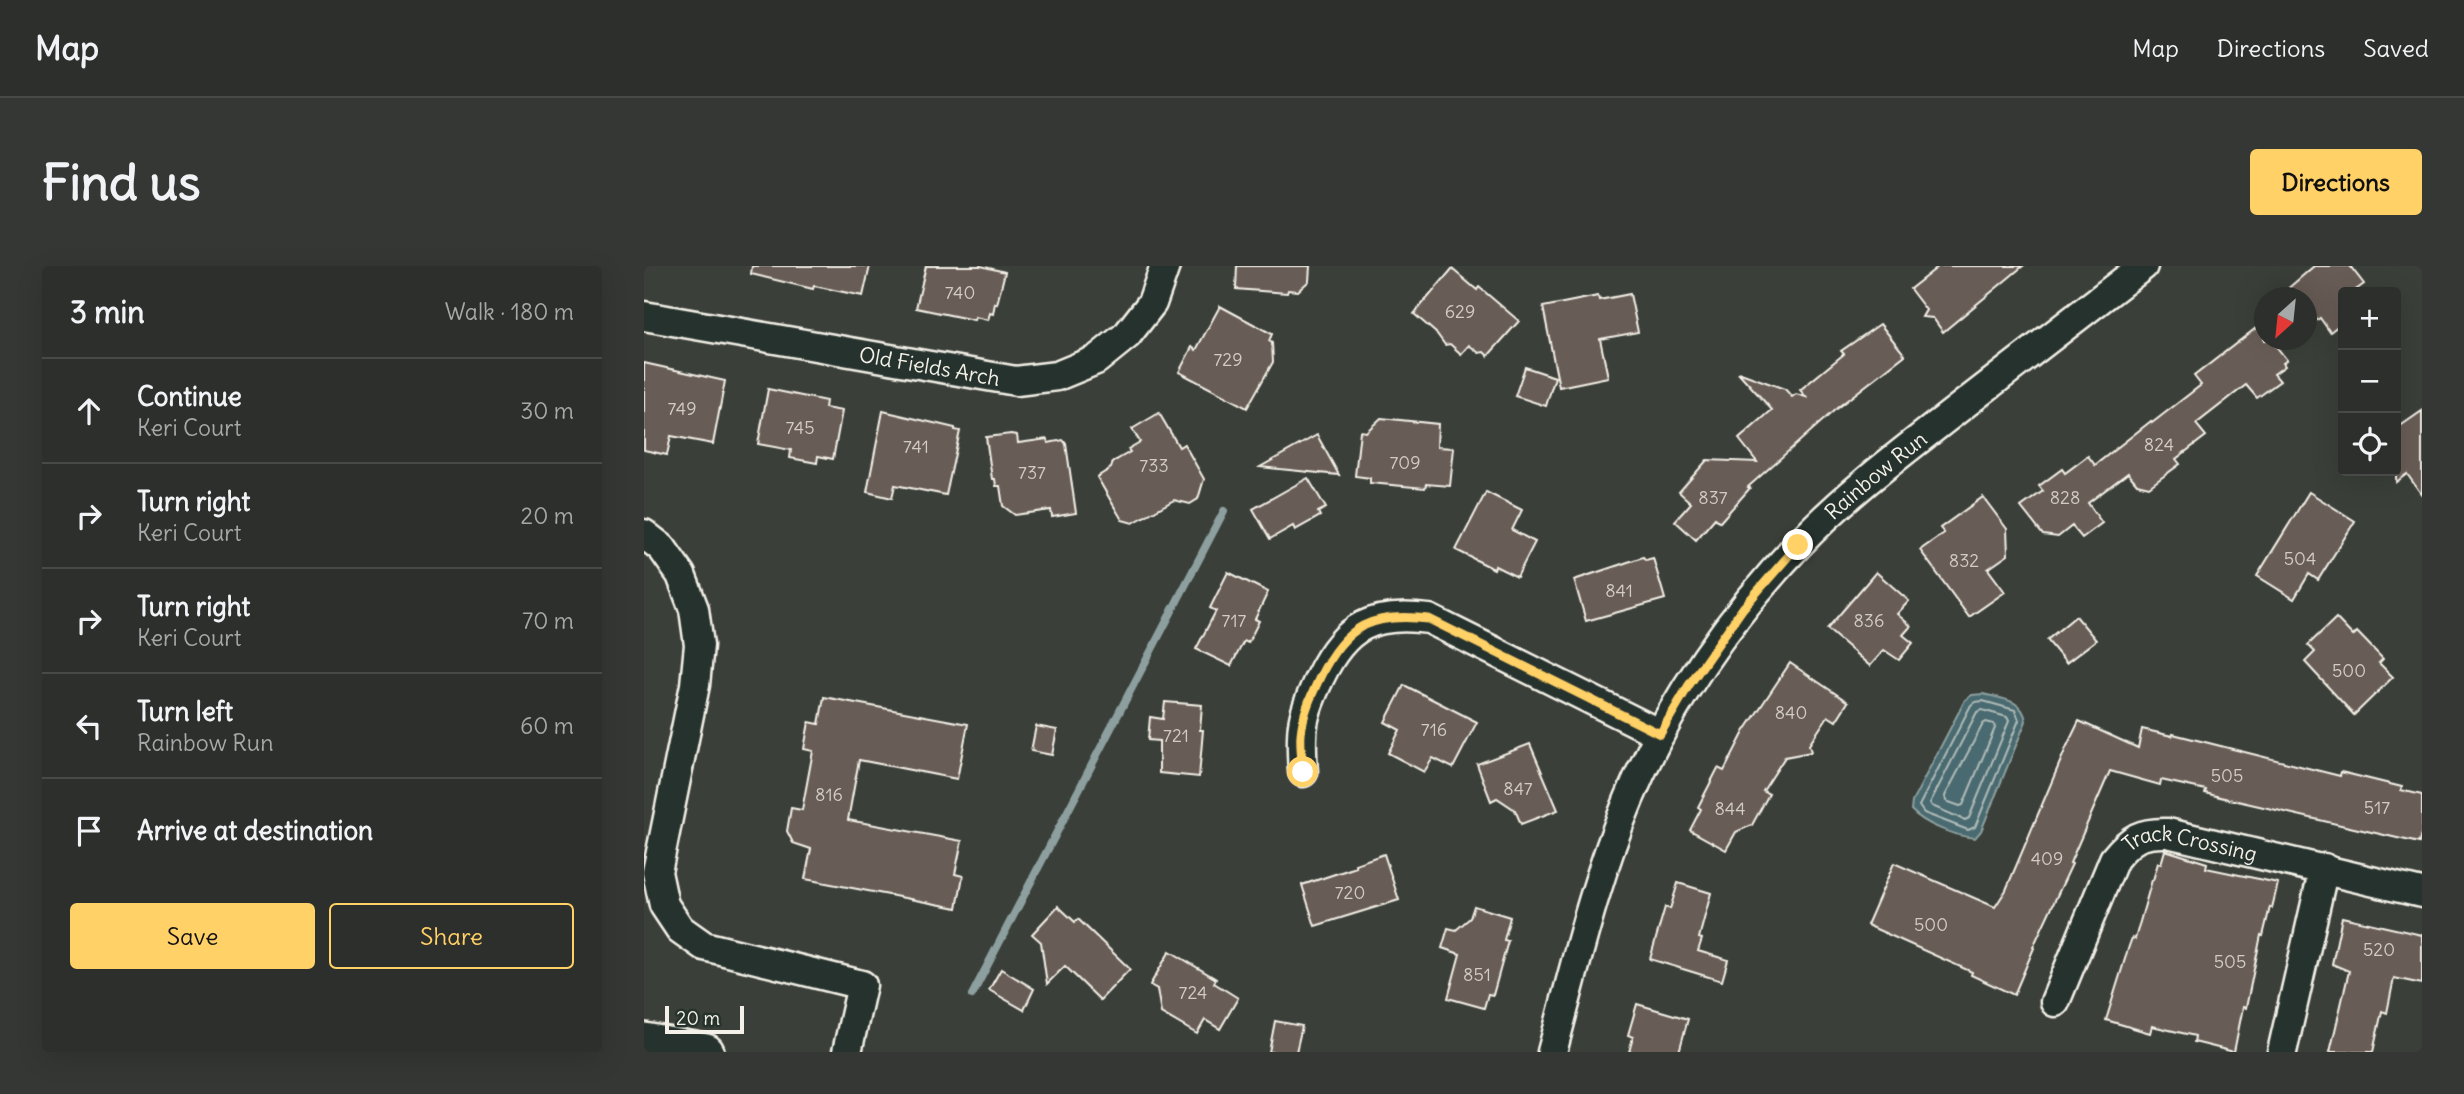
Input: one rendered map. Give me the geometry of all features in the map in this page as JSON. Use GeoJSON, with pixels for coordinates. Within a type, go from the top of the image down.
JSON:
{"type":"FeatureCollection","features":[{"type":"Feature","properties":{"kind":"main road"},"geometry":{"type":"LineString","coordinates":[[644,1041],[706,1052]]}},
{"type":"Feature","properties":{"kind":"street","name":"Old Fields Arch"},"geometry":{"type":"LineString","coordinates":[[644,316],[1016,381],[1057,376],[1096,360],[1127,335],[1152,303],[1165,266]]}},
{"type":"Feature","properties":{"kind":"street","name":"Rainbow Run"},"geometry":{"type":"LineString","coordinates":[[1552,1052],[1599,880],[1629,799],[1660,734],[1689,685],[1743,608],[1798,545],[1849,496],[2143,266]]}},
{"type":"Feature","properties":{"kind":"street"},"geometry":{"type":"LineString","coordinates":[[644,534],[662,548],[681,575],[694,608],[699,645],[695,685],[657,872],[664,905],[680,929],[704,946],[862,985],[847,1052]]}},
{"type":"Feature","properties":{"kind":"street"},"geometry":{"type":"LineString","coordinates":[[1303,772],[1301,736],[1306,706],[1332,653],[1363,625],[1402,616],[1429,619],[1660,734]]}},
{"type":"Feature","properties":{"kind":"street","name":"Track Crossing"},"geometry":{"type":"LineString","coordinates":[[2055,1002],[2114,859],[2126,845],[2140,835],[2168,833],[2422,893]]}},
{"type":"Feature","properties":{"kind":"street"},"geometry":{"type":"LineString","coordinates":[[2282,1052],[2324,868]]}},
{"type":"Feature","properties":{"kind":"water"},"geometry":{"type":"Polygon","coordinates":[[[1983,694],[2016,704],[2021,708],[2026,721],[1981,831],[1975,838],[1941,829],[1911,810],[1912,802],[1965,700],[1972,695],[1983,694]]]}},
{"type":"Feature","properties":{"kind":"building"},"geometry":{"type":"Polygon","coordinates":[[[752,266],[870,266],[863,296],[814,286],[813,289],[751,274],[752,266]]]}},
{"type":"Feature","properties":{"kind":"building"},"geometry":{"type":"Polygon","coordinates":[[[926,266],[981,266],[1005,272],[993,314],[990,313],[988,320],[975,317],[974,320],[916,308],[926,266]]]}},
{"type":"Feature","properties":{"kind":"building"},"geometry":{"type":"Polygon","coordinates":[[[1237,266],[1310,266],[1309,281],[1298,291],[1288,290],[1287,293],[1236,289],[1237,266]]]}},
{"type":"Feature","properties":{"kind":"building"},"geometry":{"type":"Polygon","coordinates":[[[1939,266],[2023,266],[1943,332],[1933,318],[1922,317],[1926,310],[1910,289],[1939,266]]]}},
{"type":"Feature","properties":{"kind":"building"},"geometry":{"type":"Polygon","coordinates":[[[2314,266],[2350,266],[2364,284],[2360,287],[2338,287],[2338,326],[2330,332],[2320,318],[2317,320],[2317,287],[2290,287],[2314,266]]]}},
{"type":"Feature","properties":{"kind":"building"},"geometry":{"type":"Polygon","coordinates":[[[1452,269],[1477,290],[1479,287],[1519,321],[1488,356],[1469,345],[1461,354],[1450,344],[1445,345],[1437,334],[1414,314],[1452,269]]]}},
{"type":"Feature","properties":{"kind":"building"},"geometry":{"type":"Polygon","coordinates":[[[1630,294],[1638,332],[1600,339],[1608,377],[1559,387],[1543,307],[1598,296],[1599,300],[1630,294]]]}},
{"type":"Feature","properties":{"kind":"building"},"geometry":{"type":"Polygon","coordinates":[[[1220,306],[1272,334],[1269,341],[1272,343],[1273,362],[1247,408],[1179,372],[1192,347],[1196,350],[1220,306]]]}},
{"type":"Feature","properties":{"kind":"building"},"geometry":{"type":"Polygon","coordinates":[[[1880,324],[1905,355],[1837,408],[1748,487],[1750,488],[1720,522],[1715,518],[1696,540],[1675,521],[1691,503],[1679,492],[1707,460],[1757,462],[1739,439],[1772,410],[1738,372],[1785,389],[1792,397],[1796,394],[1806,397],[1800,390],[1844,354],[1841,351],[1880,324]]]}},
{"type":"Feature","properties":{"kind":"building"},"geometry":{"type":"Polygon","coordinates":[[[2254,330],[2254,350],[2279,350],[2287,360],[2283,363],[2285,366],[2274,374],[2280,381],[2257,398],[2246,385],[2196,424],[2206,436],[2176,459],[2180,464],[2149,487],[2137,484],[2128,473],[2088,503],[2102,523],[2082,538],[2072,526],[2058,537],[2043,535],[2021,507],[2043,491],[2039,486],[2062,469],[2065,473],[2088,456],[2095,465],[2201,385],[2194,376],[2254,330]]]}},
{"type":"Feature","properties":{"kind":"building"},"geometry":{"type":"Polygon","coordinates":[[[644,363],[725,381],[713,444],[671,436],[667,455],[644,450],[644,363]]]}},
{"type":"Feature","properties":{"kind":"building"},"geometry":{"type":"Polygon","coordinates":[[[1525,367],[1555,377],[1546,406],[1515,396],[1525,367]]]}},
{"type":"Feature","properties":{"kind":"building"},"geometry":{"type":"Polygon","coordinates":[[[768,389],[826,401],[825,408],[842,411],[833,459],[818,456],[817,463],[790,458],[791,450],[758,444],[768,389]]]}},
{"type":"Feature","properties":{"kind":"building"},"geometry":{"type":"Polygon","coordinates":[[[883,411],[960,431],[946,495],[895,485],[892,498],[867,492],[883,411]]]}},
{"type":"Feature","properties":{"kind":"building"},"geometry":{"type":"Polygon","coordinates":[[[2422,411],[2422,495],[2407,474],[2396,482],[2396,476],[2401,476],[2401,426],[2422,411]]]}},
{"type":"Feature","properties":{"kind":"building"},"geometry":{"type":"Polygon","coordinates":[[[1159,413],[1179,447],[1184,444],[1204,479],[1198,499],[1190,504],[1174,500],[1133,523],[1122,520],[1097,477],[1111,468],[1113,462],[1130,452],[1128,449],[1140,442],[1132,429],[1159,413]]]}},
{"type":"Feature","properties":{"kind":"building"},"geometry":{"type":"Polygon","coordinates":[[[1381,418],[1438,424],[1437,447],[1454,448],[1450,486],[1426,484],[1425,488],[1370,483],[1370,478],[1355,476],[1360,431],[1366,432],[1381,418]]]}},
{"type":"Feature","properties":{"kind":"building"},"geometry":{"type":"Polygon","coordinates":[[[1017,435],[1018,443],[1063,440],[1066,444],[1076,513],[1052,517],[1051,510],[1015,515],[1003,506],[1000,486],[996,486],[995,479],[992,479],[986,437],[1017,435]]]}},
{"type":"Feature","properties":{"kind":"building"},"geometry":{"type":"Polygon","coordinates":[[[1317,435],[1339,475],[1260,467],[1317,435]]]}},
{"type":"Feature","properties":{"kind":"building"},"geometry":{"type":"Polygon","coordinates":[[[1308,478],[1326,508],[1318,512],[1320,516],[1295,530],[1293,526],[1270,539],[1253,509],[1308,478]]]}},
{"type":"Feature","properties":{"kind":"building"},"geometry":{"type":"Polygon","coordinates":[[[1486,492],[1522,510],[1512,530],[1535,542],[1517,577],[1456,550],[1486,492]]]}},
{"type":"Feature","properties":{"kind":"building"},"geometry":{"type":"Polygon","coordinates":[[[2309,492],[2355,521],[2318,580],[2309,574],[2294,599],[2257,576],[2309,492]]]}},
{"type":"Feature","properties":{"kind":"building"},"geometry":{"type":"Polygon","coordinates":[[[1983,497],[2007,529],[2008,555],[1988,569],[2005,592],[1969,617],[1920,550],[1944,533],[1940,528],[1983,497]]]}},
{"type":"Feature","properties":{"kind":"building"},"geometry":{"type":"Polygon","coordinates":[[[1643,557],[1646,560],[1653,558],[1665,599],[1586,621],[1574,580],[1643,557]]]}},
{"type":"Feature","properties":{"kind":"building"},"geometry":{"type":"Polygon","coordinates":[[[1228,572],[1268,592],[1255,619],[1259,621],[1248,643],[1244,641],[1231,666],[1196,649],[1216,611],[1210,608],[1228,572]]]}},
{"type":"Feature","properties":{"kind":"building"},"geometry":{"type":"Polygon","coordinates":[[[1876,572],[1909,601],[1897,614],[1911,626],[1903,635],[1913,643],[1899,660],[1884,650],[1870,666],[1827,629],[1876,572]]]}},
{"type":"Feature","properties":{"kind":"building"},"geometry":{"type":"Polygon","coordinates":[[[2076,616],[2096,640],[2066,663],[2047,640],[2076,616]]]}},
{"type":"Feature","properties":{"kind":"building"},"geometry":{"type":"Polygon","coordinates":[[[2336,618],[2353,636],[2357,632],[2383,659],[2379,663],[2393,677],[2354,715],[2305,662],[2315,652],[2308,645],[2336,618]]]}},
{"type":"Feature","properties":{"kind":"building"},"geometry":{"type":"Polygon","coordinates":[[[1790,663],[1848,702],[1836,721],[1828,716],[1809,745],[1811,752],[1785,757],[1763,791],[1769,794],[1752,825],[1736,832],[1726,850],[1690,830],[1701,809],[1698,807],[1718,768],[1724,771],[1744,732],[1790,663]]]}},
{"type":"Feature","properties":{"kind":"building"},"geometry":{"type":"Polygon","coordinates":[[[1404,685],[1477,722],[1453,768],[1433,758],[1424,772],[1388,753],[1400,730],[1385,722],[1404,685]]]}},
{"type":"Feature","properties":{"kind":"building"},"geometry":{"type":"Polygon","coordinates":[[[824,697],[968,724],[957,779],[859,760],[848,820],[962,841],[955,874],[963,876],[957,908],[805,879],[811,849],[793,843],[787,831],[791,808],[802,810],[813,751],[804,749],[809,722],[819,724],[824,697]]]}},
{"type":"Feature","properties":{"kind":"building"},"geometry":{"type":"Polygon","coordinates":[[[1165,702],[1202,705],[1199,777],[1159,773],[1159,741],[1148,740],[1150,717],[1163,719],[1165,702]]]}},
{"type":"Feature","properties":{"kind":"building"},"geometry":{"type":"Polygon","coordinates":[[[2079,721],[2138,748],[2142,729],[2172,736],[2173,734],[2340,776],[2341,772],[2402,787],[2401,790],[2422,795],[2422,830],[2419,843],[2220,797],[2205,793],[2206,790],[2161,780],[2160,785],[2110,771],[2014,995],[1971,975],[1972,972],[1867,925],[1894,863],[1995,907],[2006,890],[2079,721]]]}},
{"type":"Feature","properties":{"kind":"building"},"geometry":{"type":"Polygon","coordinates":[[[1036,726],[1057,730],[1052,755],[1031,751],[1036,726]]]}},
{"type":"Feature","properties":{"kind":"building"},"geometry":{"type":"Polygon","coordinates":[[[1530,744],[1558,810],[1521,824],[1515,810],[1497,798],[1491,801],[1477,764],[1530,744]]]}},
{"type":"Feature","properties":{"kind":"building"},"geometry":{"type":"Polygon","coordinates":[[[2165,850],[2207,863],[2206,868],[2278,883],[2263,936],[2261,935],[2234,1052],[2194,1042],[2195,1036],[2152,1026],[2150,1033],[2106,1020],[2129,946],[2132,938],[2135,939],[2152,880],[2165,850]]]}},
{"type":"Feature","properties":{"kind":"building"},"geometry":{"type":"Polygon","coordinates":[[[1384,854],[1399,900],[1315,926],[1302,885],[1356,867],[1355,864],[1384,854]]]}},
{"type":"Feature","properties":{"kind":"building"},"geometry":{"type":"Polygon","coordinates":[[[1678,883],[1711,893],[1698,951],[1728,960],[1722,981],[1650,959],[1665,907],[1670,909],[1678,883]]]}},
{"type":"Feature","properties":{"kind":"building"},"geometry":{"type":"Polygon","coordinates":[[[1058,906],[1075,922],[1078,919],[1130,969],[1100,1000],[1065,966],[1047,984],[1041,942],[1032,934],[1058,906]]]}},
{"type":"Feature","properties":{"kind":"building"},"geometry":{"type":"Polygon","coordinates":[[[1474,906],[1510,917],[1504,940],[1508,941],[1493,995],[1488,994],[1484,1008],[1448,998],[1460,954],[1442,948],[1448,928],[1456,930],[1470,918],[1474,906]]]}},
{"type":"Feature","properties":{"kind":"building"},"geometry":{"type":"Polygon","coordinates":[[[2342,917],[2422,935],[2422,984],[2394,978],[2387,1013],[2382,1011],[2373,1052],[2330,1052],[2349,971],[2332,964],[2342,917]]]}},
{"type":"Feature","properties":{"kind":"building"},"geometry":{"type":"Polygon","coordinates":[[[1170,951],[1216,979],[1214,983],[1238,998],[1220,1029],[1205,1020],[1197,1034],[1161,1013],[1157,989],[1150,985],[1170,951]]]}},
{"type":"Feature","properties":{"kind":"building"},"geometry":{"type":"Polygon","coordinates":[[[1001,969],[1034,989],[1024,1010],[989,990],[1001,969]]]}},
{"type":"Feature","properties":{"kind":"building"},"geometry":{"type":"Polygon","coordinates":[[[1637,1004],[1688,1019],[1679,1052],[1629,1052],[1633,1037],[1628,1035],[1637,1004]]]}},
{"type":"Feature","properties":{"kind":"building"},"geometry":{"type":"Polygon","coordinates":[[[1275,1021],[1302,1026],[1296,1052],[1269,1052],[1275,1021]]]}},
{"type":"Feature","properties":{"kind":"waterway"},"geometry":{"type":"LineString","coordinates":[[972,995],[1224,511]]}},
{"type":"Feature","properties":{"kind":"route"},"geometry":{"type":"LineString","coordinates":[[1303,772],[1301,736],[1306,706],[1332,653],[1363,625],[1402,616],[1429,619],[1660,734],[1689,685],[1743,608],[1798,545]]}}]}
